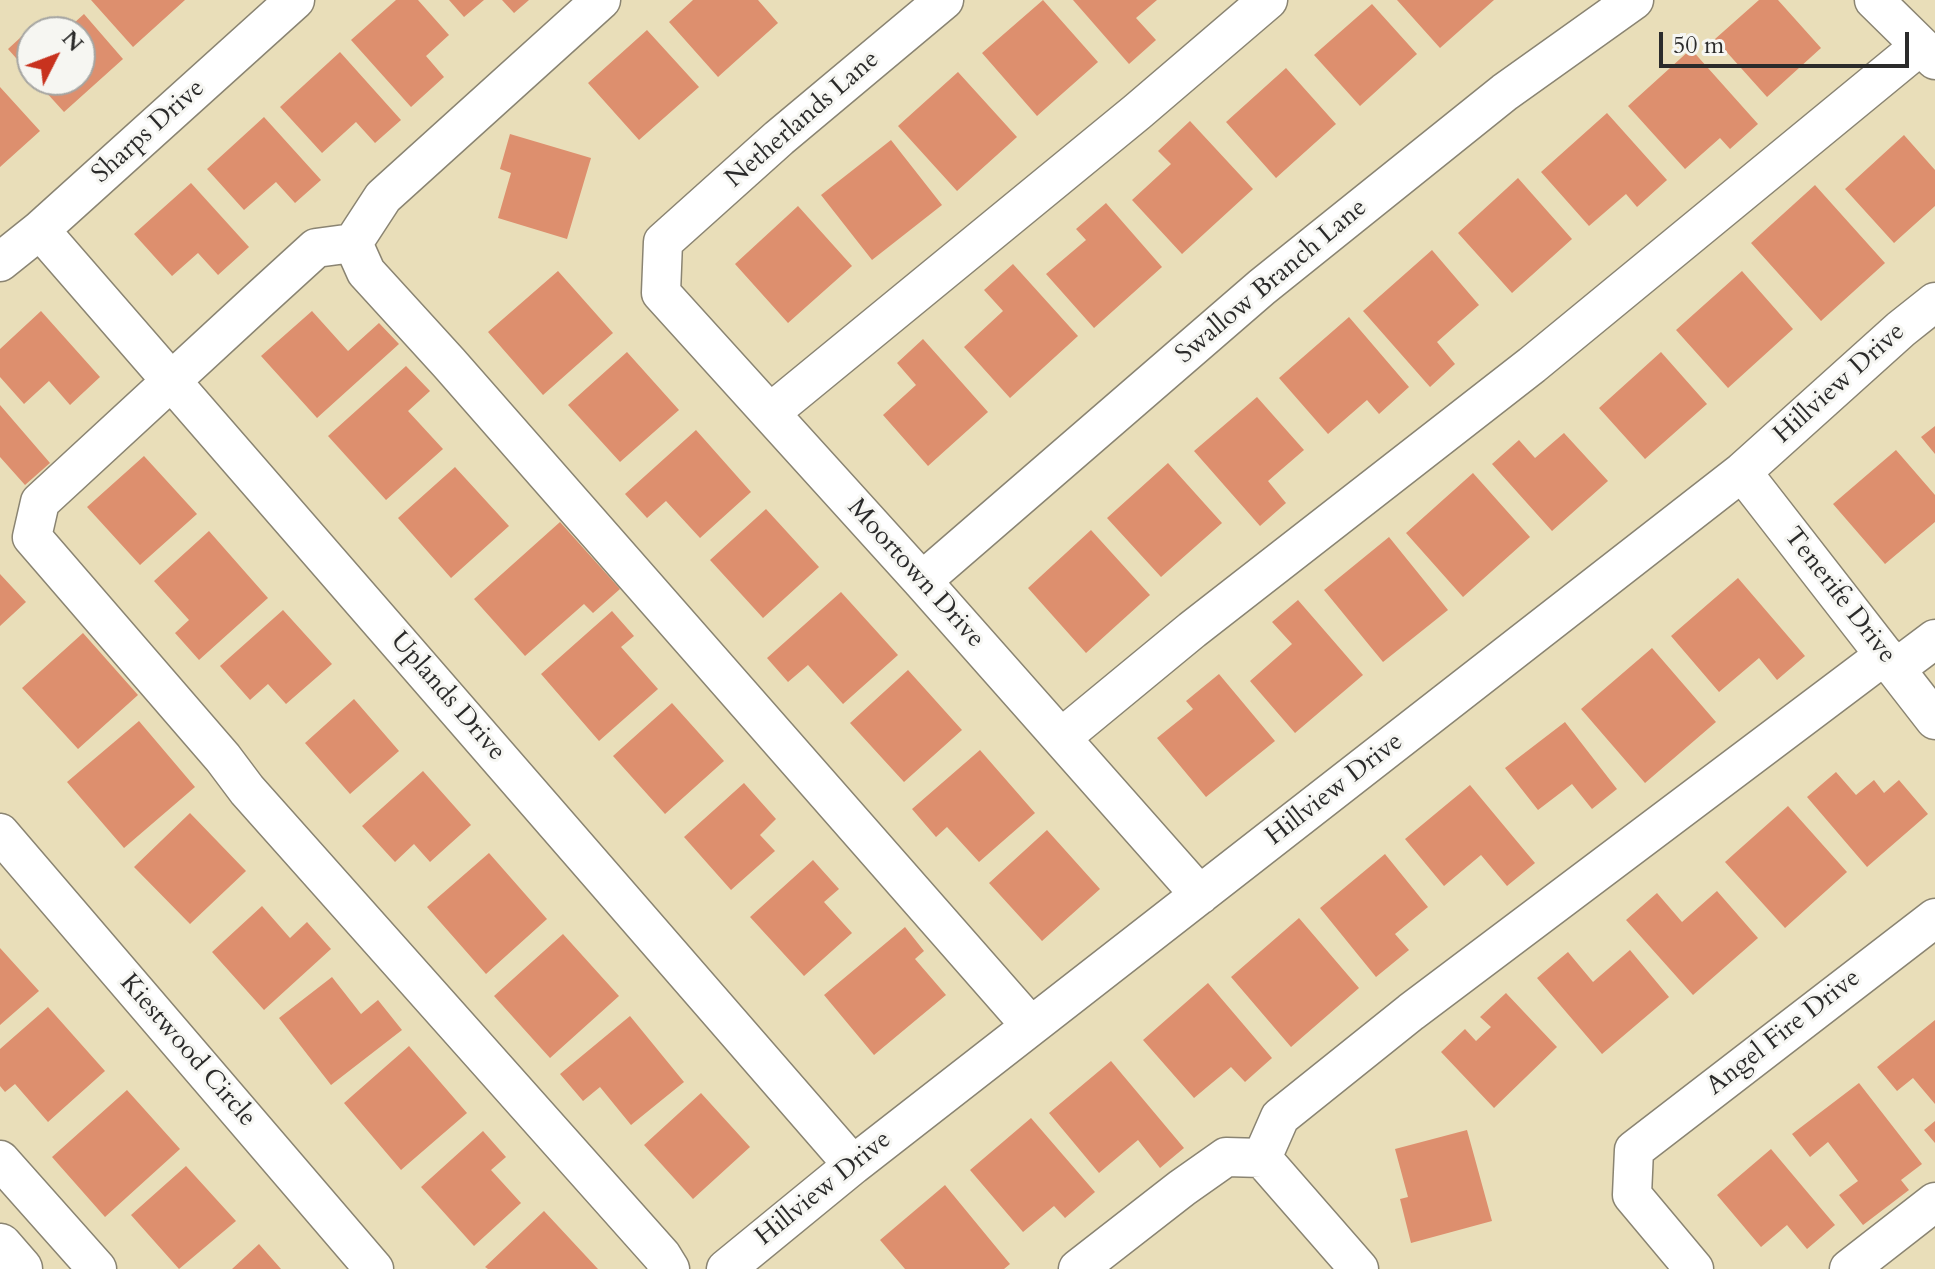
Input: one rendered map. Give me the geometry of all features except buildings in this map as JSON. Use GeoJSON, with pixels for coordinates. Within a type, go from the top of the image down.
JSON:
{"type":"FeatureCollection","features":[{"type":"Feature","properties":{"kind":"main road"},"geometry":{"type":"LineString","coordinates":[[0,1246],[20,1269]]}},
{"type":"Feature","properties":{"kind":"street","name":"Sharps Drive"},"geometry":{"type":"LineString","coordinates":[[0,262],[40,230],[295,0]]}},
{"type":"Feature","properties":{"kind":"street"},"geometry":{"type":"LineString","coordinates":[[601,0],[383,197],[353,243],[316,248],[40,502],[32,537],[257,800],[662,1256],[670,1269]]}},
{"type":"Feature","properties":{"kind":"street","name":"Netherlands Lane"},"geometry":{"type":"LineString","coordinates":[[663,242],[779,138],[944,0]]}},
{"type":"Feature","properties":{"kind":"street"},"geometry":{"type":"LineString","coordinates":[[770,413],[1125,122],[1268,0]]}},
{"type":"Feature","properties":{"kind":"street","name":"Swallow Branch Lane"},"geometry":{"type":"LineString","coordinates":[[922,581],[1262,287],[1505,92],[1634,0]]}},
{"type":"Feature","properties":{"kind":"street"},"geometry":{"type":"LineString","coordinates":[[1061,738],[1192,630],[1928,53],[1874,0]]}},
{"type":"Feature","properties":{"kind":"street","name":"Uplands Drive"},"geometry":{"type":"LineString","coordinates":[[40,230],[853,1165]]}},
{"type":"Feature","properties":{"kind":"street","name":"Moortown Drive"},"geometry":{"type":"LineString","coordinates":[[663,242],[661,293],[1200,895]]}},
{"type":"Feature","properties":{"kind":"street"},"geometry":{"type":"LineString","coordinates":[[353,243],[366,272],[1031,1026]]}},
{"type":"Feature","properties":{"kind":"street","name":"Hillview Drive"},"geometry":{"type":"LineString","coordinates":[[726,1269],[853,1165],[1742,472],[1935,302]]}},
{"type":"Feature","properties":{"kind":"street","name":"Tenerife Drive"},"geometry":{"type":"LineString","coordinates":[[1742,472],[1935,720]]}},
{"type":"Feature","properties":{"kind":"street"},"geometry":{"type":"LineString","coordinates":[[1262,1158],[1280,1117],[1411,1012],[1890,662],[1935,639]]}},
{"type":"Feature","properties":{"kind":"street","name":"Kiestwood Circle"},"geometry":{"type":"LineString","coordinates":[[0,833],[374,1269]]}},
{"type":"Feature","properties":{"kind":"street","name":"Angel Fire Drive"},"geometry":{"type":"LineString","coordinates":[[1694,1269],[1632,1195],[1634,1150],[1935,918]]}},
{"type":"Feature","properties":{"kind":"street"},"geometry":{"type":"LineString","coordinates":[[1078,1269],[1226,1157],[1262,1158],[1359,1269]]}},
{"type":"Feature","properties":{"kind":"street"},"geometry":{"type":"LineString","coordinates":[[0,1160],[97,1269]]}},
{"type":"Feature","properties":{"kind":"street"},"geometry":{"type":"LineString","coordinates":[[1849,1269],[1935,1202]]}}]}
